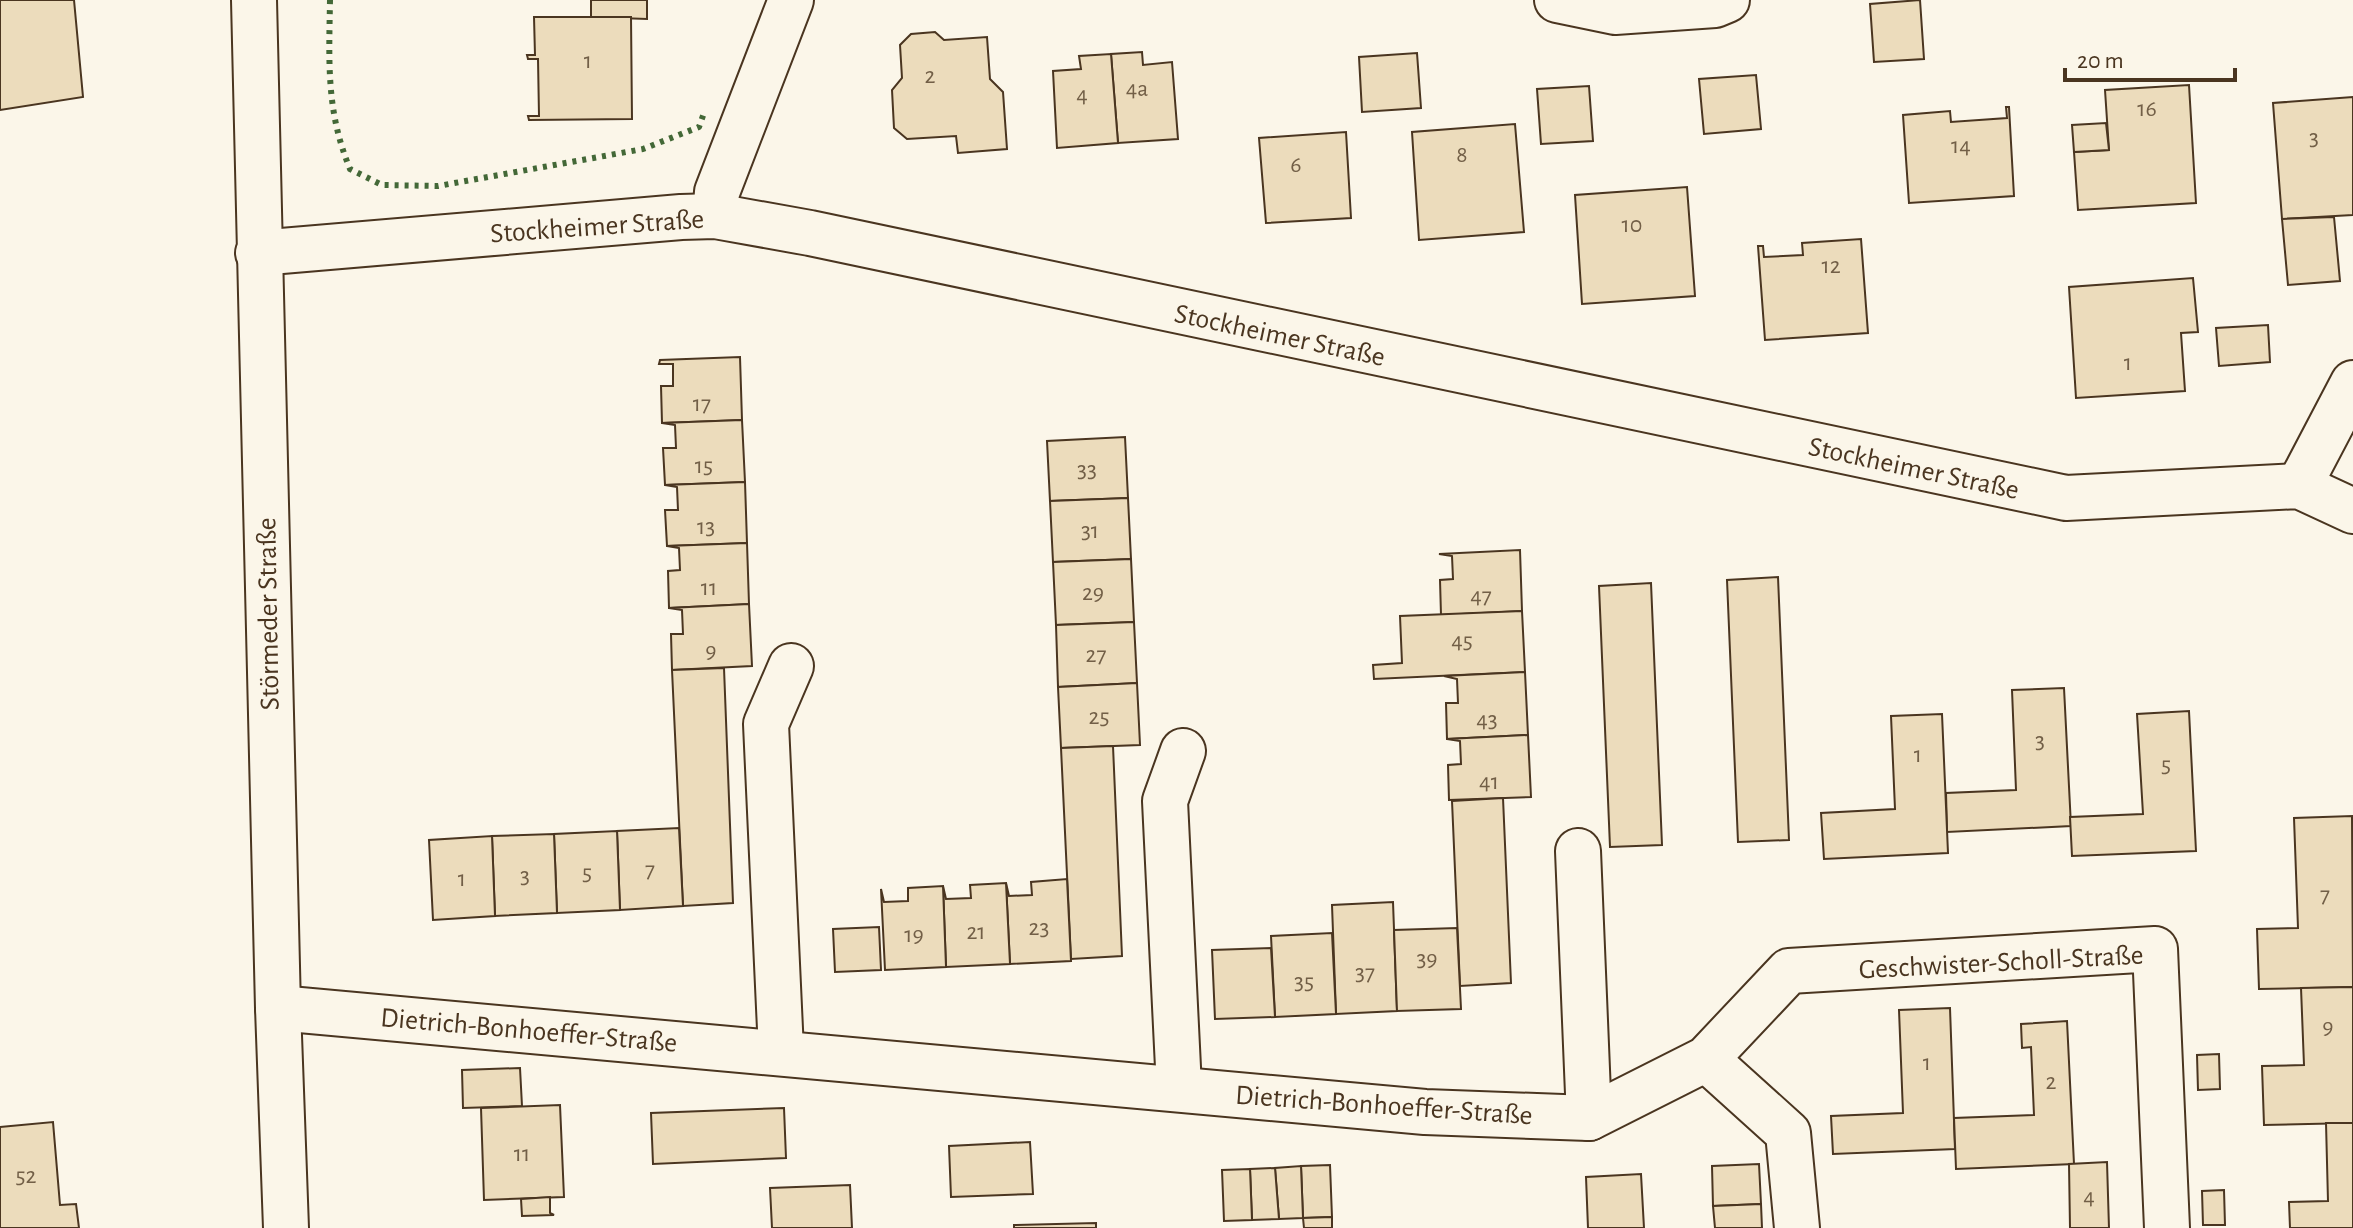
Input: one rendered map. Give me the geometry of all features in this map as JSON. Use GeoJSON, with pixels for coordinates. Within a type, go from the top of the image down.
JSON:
{"type":"FeatureCollection","features":[{"type":"Feature","properties":{"kind":"street","name":"Störmeder Straße"},"geometry":{"type":"LineString","coordinates":[[254,0],[258,253],[286,1228]]}},
{"type":"Feature","properties":{"kind":"street"},"geometry":{"type":"LineString","coordinates":[[715,216],[717,192],[791,0]]}},
{"type":"Feature","properties":{"kind":"street"},"geometry":{"type":"LineString","coordinates":[[1557,0],[1615,12],[1715,5],[1727,0]]}},
{"type":"Feature","properties":{"kind":"street","name":"Stockheimer Straße"},"geometry":{"type":"LineString","coordinates":[[258,253],[715,216],[810,233],[2066,498],[2299,486],[2353,511]]}},
{"type":"Feature","properties":{"kind":"street"},"geometry":{"type":"LineString","coordinates":[[2299,486],[2353,383]]}},
{"type":"Feature","properties":{"kind":"street"},"geometry":{"type":"LineString","coordinates":[[781,1051],[766,724],[791,666]]}},
{"type":"Feature","properties":{"kind":"street"},"geometry":{"type":"LineString","coordinates":[[1179,1088],[1165,801],[1183,751]]}},
{"type":"Feature","properties":{"kind":"street"},"geometry":{"type":"LineString","coordinates":[[1578,851],[1589,1118]]}},
{"type":"Feature","properties":{"kind":"street","name":"Geschwister-Scholl-Straße"},"geometry":{"type":"LineString","coordinates":[[1706,1059],[1789,971],[2155,949],[2167,1228]]}},
{"type":"Feature","properties":{"kind":"street","name":"Dietrich-Bonhoeffer-Straße"},"geometry":{"type":"LineString","coordinates":[[278,1008],[781,1051],[1425,1112],[1589,1118],[1706,1059]]}},
{"type":"Feature","properties":{"kind":"street"},"geometry":{"type":"LineString","coordinates":[[1706,1059],[1788,1133],[1797,1228]]}},
{"type":"Feature","properties":{"kind":"building"},"geometry":{"type":"Polygon","coordinates":[[[0,0],[74,0],[83,97],[0,110],[0,0]]]}},
{"type":"Feature","properties":{"kind":"building"},"geometry":{"type":"Polygon","coordinates":[[[591,0],[647,0],[647,19],[591,17],[591,0]]]}},
{"type":"Feature","properties":{"kind":"building"},"geometry":{"type":"Polygon","coordinates":[[[1920,0],[1924,59],[1874,62],[1870,4],[1920,0]]]}},
{"type":"Feature","properties":{"kind":"building"},"geometry":{"type":"Polygon","coordinates":[[[534,17],[631,17],[632,119],[529,120],[528,116],[539,116],[538,59],[528,59],[527,55],[535,55],[534,17]]]}},
{"type":"Feature","properties":{"kind":"building"},"geometry":{"type":"Polygon","coordinates":[[[935,32],[944,40],[987,37],[990,79],[1003,92],[1007,149],[958,153],[956,136],[907,139],[894,128],[892,90],[902,78],[900,45],[911,34],[935,32]]]}},
{"type":"Feature","properties":{"kind":"building"},"geometry":{"type":"Polygon","coordinates":[[[1142,52],[1143,65],[1172,62],[1178,139],[1118,143],[1111,54],[1142,52]]]}},
{"type":"Feature","properties":{"kind":"building"},"geometry":{"type":"Polygon","coordinates":[[[1417,53],[1421,108],[1362,112],[1359,57],[1417,53]]]}},
{"type":"Feature","properties":{"kind":"building"},"geometry":{"type":"Polygon","coordinates":[[[1111,54],[1118,143],[1057,148],[1053,71],[1081,69],[1079,56],[1111,54]]]}},
{"type":"Feature","properties":{"kind":"building"},"geometry":{"type":"Polygon","coordinates":[[[1756,75],[1761,129],[1704,134],[1699,79],[1756,75]]]}},
{"type":"Feature","properties":{"kind":"building"},"geometry":{"type":"Polygon","coordinates":[[[2189,85],[2196,203],[2078,210],[2074,152],[2109,150],[2105,90],[2189,85]]]}},
{"type":"Feature","properties":{"kind":"building"},"geometry":{"type":"Polygon","coordinates":[[[1589,86],[1593,141],[1541,144],[1537,89],[1589,86]]]}},
{"type":"Feature","properties":{"kind":"building"},"geometry":{"type":"Polygon","coordinates":[[[2353,97],[2353,215],[2282,219],[2273,103],[2353,97]]]}},
{"type":"Feature","properties":{"kind":"building"},"geometry":{"type":"Polygon","coordinates":[[[2006,107],[2009,107],[2014,196],[1909,203],[1903,115],[1950,111],[1951,122],[2007,118],[2006,107]]]}},
{"type":"Feature","properties":{"kind":"building"},"geometry":{"type":"Polygon","coordinates":[[[2106,123],[2109,150],[2074,152],[2072,125],[2106,123]]]}},
{"type":"Feature","properties":{"kind":"building"},"geometry":{"type":"Polygon","coordinates":[[[1515,124],[1524,232],[1419,240],[1412,132],[1515,124]]]}},
{"type":"Feature","properties":{"kind":"building"},"geometry":{"type":"Polygon","coordinates":[[[1346,132],[1351,218],[1266,223],[1259,138],[1346,132]]]}},
{"type":"Feature","properties":{"kind":"building"},"geometry":{"type":"Polygon","coordinates":[[[1687,187],[1695,296],[1582,304],[1575,195],[1687,187]]]}},
{"type":"Feature","properties":{"kind":"building"},"geometry":{"type":"Polygon","coordinates":[[[2334,217],[2340,281],[2288,285],[2282,219],[2334,217]]]}},
{"type":"Feature","properties":{"kind":"building"},"geometry":{"type":"Polygon","coordinates":[[[1861,239],[1868,333],[1765,340],[1758,246],[1763,246],[1764,257],[1803,255],[1802,243],[1861,239]]]}},
{"type":"Feature","properties":{"kind":"building"},"geometry":{"type":"Polygon","coordinates":[[[2193,278],[2198,332],[2181,333],[2185,391],[2076,398],[2069,287],[2193,278]]]}},
{"type":"Feature","properties":{"kind":"building"},"geometry":{"type":"Polygon","coordinates":[[[2268,325],[2270,362],[2219,366],[2216,328],[2268,325]]]}},
{"type":"Feature","properties":{"kind":"building"},"geometry":{"type":"Polygon","coordinates":[[[740,357],[742,420],[662,423],[661,386],[673,386],[673,364],[659,364],[660,360],[740,357]]]}},
{"type":"Feature","properties":{"kind":"building"},"geometry":{"type":"Polygon","coordinates":[[[742,420],[745,482],[665,485],[663,448],[676,448],[675,425],[662,423],[742,420]]]}},
{"type":"Feature","properties":{"kind":"building"},"geometry":{"type":"Polygon","coordinates":[[[1125,437],[1128,498],[1050,501],[1047,441],[1125,437]]]}},
{"type":"Feature","properties":{"kind":"building"},"geometry":{"type":"Polygon","coordinates":[[[745,482],[747,543],[667,546],[665,510],[678,510],[677,487],[665,485],[745,482]]]}},
{"type":"Feature","properties":{"kind":"building"},"geometry":{"type":"Polygon","coordinates":[[[1128,498],[1131,559],[1053,562],[1050,501],[1128,498]]]}},
{"type":"Feature","properties":{"kind":"building"},"geometry":{"type":"Polygon","coordinates":[[[747,543],[749,604],[669,608],[668,571],[680,570],[679,548],[667,546],[747,543]]]}},
{"type":"Feature","properties":{"kind":"building"},"geometry":{"type":"Polygon","coordinates":[[[1520,550],[1522,611],[1441,615],[1440,580],[1453,579],[1452,556],[1439,554],[1520,550]]]}},
{"type":"Feature","properties":{"kind":"building"},"geometry":{"type":"Polygon","coordinates":[[[1131,559],[1134,622],[1056,625],[1053,562],[1131,559]]]}},
{"type":"Feature","properties":{"kind":"building"},"geometry":{"type":"Polygon","coordinates":[[[1778,577],[1789,840],[1738,842],[1727,580],[1778,577]]]}},
{"type":"Feature","properties":{"kind":"building"},"geometry":{"type":"Polygon","coordinates":[[[1651,583],[1662,845],[1610,847],[1599,586],[1651,583]]]}},
{"type":"Feature","properties":{"kind":"building"},"geometry":{"type":"Polygon","coordinates":[[[749,604],[752,666],[672,670],[671,634],[683,634],[682,610],[669,608],[749,604]]]}},
{"type":"Feature","properties":{"kind":"building"},"geometry":{"type":"Polygon","coordinates":[[[1522,611],[1525,672],[1374,679],[1373,665],[1402,663],[1400,616],[1522,611]]]}},
{"type":"Feature","properties":{"kind":"building"},"geometry":{"type":"Polygon","coordinates":[[[1134,622],[1137,683],[1058,687],[1056,625],[1134,622]]]}},
{"type":"Feature","properties":{"kind":"building"},"geometry":{"type":"Polygon","coordinates":[[[724,668],[733,903],[683,906],[672,670],[724,668]]]}},
{"type":"Feature","properties":{"kind":"building"},"geometry":{"type":"Polygon","coordinates":[[[1525,672],[1528,735],[1447,739],[1446,703],[1458,703],[1457,679],[1444,676],[1525,672]]]}},
{"type":"Feature","properties":{"kind":"building"},"geometry":{"type":"Polygon","coordinates":[[[1137,683],[1140,745],[1061,748],[1058,687],[1137,683]]]}},
{"type":"Feature","properties":{"kind":"building"},"geometry":{"type":"Polygon","coordinates":[[[2064,688],[2071,826],[1947,832],[1946,793],[2016,790],[2012,690],[2064,688]]]}},
{"type":"Feature","properties":{"kind":"building"},"geometry":{"type":"Polygon","coordinates":[[[2189,711],[2196,851],[2072,856],[2070,817],[2143,814],[2137,714],[2189,711]]]}},
{"type":"Feature","properties":{"kind":"building"},"geometry":{"type":"Polygon","coordinates":[[[1942,714],[1948,853],[1824,859],[1821,813],[1895,809],[1891,716],[1942,714]]]}},
{"type":"Feature","properties":{"kind":"building"},"geometry":{"type":"Polygon","coordinates":[[[1528,735],[1531,797],[1449,800],[1448,765],[1461,764],[1460,741],[1447,739],[1528,735]]]}},
{"type":"Feature","properties":{"kind":"building"},"geometry":{"type":"Polygon","coordinates":[[[1113,746],[1122,956],[1071,959],[1061,748],[1113,746]]]}},
{"type":"Feature","properties":{"kind":"building"},"geometry":{"type":"Polygon","coordinates":[[[1503,798],[1511,983],[1460,986],[1452,801],[1503,798]]]}},
{"type":"Feature","properties":{"kind":"building"},"geometry":{"type":"Polygon","coordinates":[[[2352,816],[2353,987],[2259,989],[2257,929],[2298,928],[2294,818],[2352,816]]]}},
{"type":"Feature","properties":{"kind":"building"},"geometry":{"type":"Polygon","coordinates":[[[679,828],[683,906],[620,910],[617,831],[679,828]]]}},
{"type":"Feature","properties":{"kind":"building"},"geometry":{"type":"Polygon","coordinates":[[[617,831],[620,910],[557,913],[554,834],[617,831]]]}},
{"type":"Feature","properties":{"kind":"building"},"geometry":{"type":"Polygon","coordinates":[[[554,834],[557,913],[495,916],[492,836],[554,834]]]}},
{"type":"Feature","properties":{"kind":"building"},"geometry":{"type":"Polygon","coordinates":[[[492,836],[495,916],[433,920],[429,840],[492,836]]]}},
{"type":"Feature","properties":{"kind":"building"},"geometry":{"type":"Polygon","coordinates":[[[1067,879],[1071,961],[1010,964],[1006,883],[1009,896],[1032,895],[1031,882],[1067,879]]]}},
{"type":"Feature","properties":{"kind":"building"},"geometry":{"type":"Polygon","coordinates":[[[1006,883],[1010,964],[946,967],[943,886],[946,899],[971,898],[970,885],[1006,883]]]}},
{"type":"Feature","properties":{"kind":"building"},"geometry":{"type":"Polygon","coordinates":[[[943,886],[946,967],[885,970],[881,889],[884,902],[908,901],[908,888],[943,886]]]}},
{"type":"Feature","properties":{"kind":"building"},"geometry":{"type":"Polygon","coordinates":[[[1393,902],[1397,1011],[1336,1014],[1332,905],[1393,902]]]}},
{"type":"Feature","properties":{"kind":"building"},"geometry":{"type":"Polygon","coordinates":[[[879,927],[881,970],[835,972],[833,929],[879,927]]]}},
{"type":"Feature","properties":{"kind":"building"},"geometry":{"type":"Polygon","coordinates":[[[1457,928],[1461,1009],[1397,1011],[1394,930],[1457,928]]]}},
{"type":"Feature","properties":{"kind":"building"},"geometry":{"type":"Polygon","coordinates":[[[1332,933],[1336,1014],[1275,1017],[1271,936],[1332,933]]]}},
{"type":"Feature","properties":{"kind":"building"},"geometry":{"type":"Polygon","coordinates":[[[1271,948],[1275,1017],[1215,1019],[1212,950],[1271,948]]]}},
{"type":"Feature","properties":{"kind":"building"},"geometry":{"type":"Polygon","coordinates":[[[2353,987],[2353,1123],[2264,1125],[2262,1066],[2304,1065],[2301,988],[2353,987]]]}},
{"type":"Feature","properties":{"kind":"building"},"geometry":{"type":"Polygon","coordinates":[[[1950,1008],[1955,1149],[1833,1154],[1831,1116],[1903,1113],[1899,1010],[1950,1008]]]}},
{"type":"Feature","properties":{"kind":"building"},"geometry":{"type":"Polygon","coordinates":[[[2067,1021],[2074,1164],[1956,1169],[1954,1118],[2034,1115],[2031,1047],[2022,1048],[2021,1024],[2067,1021]]]}},
{"type":"Feature","properties":{"kind":"building"},"geometry":{"type":"Polygon","coordinates":[[[2219,1054],[2220,1089],[2198,1090],[2197,1055],[2219,1054]]]}},
{"type":"Feature","properties":{"kind":"building"},"geometry":{"type":"Polygon","coordinates":[[[520,1068],[522,1106],[463,1108],[462,1070],[520,1068]]]}},
{"type":"Feature","properties":{"kind":"building"},"geometry":{"type":"Polygon","coordinates":[[[560,1105],[564,1197],[484,1200],[481,1108],[560,1105]]]}},
{"type":"Feature","properties":{"kind":"building"},"geometry":{"type":"Polygon","coordinates":[[[784,1108],[786,1158],[653,1164],[651,1113],[784,1108]]]}},
{"type":"Feature","properties":{"kind":"building"},"geometry":{"type":"Polygon","coordinates":[[[53,1122],[60,1205],[76,1204],[79,1228],[0,1228],[0,1127],[53,1122]]]}},
{"type":"Feature","properties":{"kind":"building"},"geometry":{"type":"Polygon","coordinates":[[[2326,1123],[2353,1123],[2353,1228],[2290,1228],[2289,1202],[2328,1201],[2326,1123]]]}},
{"type":"Feature","properties":{"kind":"building"},"geometry":{"type":"Polygon","coordinates":[[[1030,1142],[1033,1194],[951,1197],[949,1146],[1030,1142]]]}},
{"type":"Feature","properties":{"kind":"building"},"geometry":{"type":"Polygon","coordinates":[[[2107,1162],[2109,1228],[2070,1228],[2069,1164],[2107,1162]]]}},
{"type":"Feature","properties":{"kind":"building"},"geometry":{"type":"Polygon","coordinates":[[[1759,1164],[1761,1204],[1713,1206],[1712,1166],[1759,1164]]]}},
{"type":"Feature","properties":{"kind":"building"},"geometry":{"type":"Polygon","coordinates":[[[1330,1165],[1332,1217],[1303,1218],[1301,1166],[1330,1165]]]}},
{"type":"Feature","properties":{"kind":"building"},"geometry":{"type":"Polygon","coordinates":[[[1301,1166],[1303,1218],[1279,1219],[1275,1168],[1301,1166]]]}},
{"type":"Feature","properties":{"kind":"building"},"geometry":{"type":"Polygon","coordinates":[[[1275,1168],[1279,1219],[1252,1220],[1250,1169],[1275,1168]]]}},
{"type":"Feature","properties":{"kind":"building"},"geometry":{"type":"Polygon","coordinates":[[[1250,1169],[1252,1220],[1224,1221],[1222,1170],[1250,1169]]]}},
{"type":"Feature","properties":{"kind":"building"},"geometry":{"type":"Polygon","coordinates":[[[1641,1174],[1644,1228],[1588,1228],[1586,1177],[1641,1174]]]}},
{"type":"Feature","properties":{"kind":"building"},"geometry":{"type":"Polygon","coordinates":[[[850,1185],[852,1228],[772,1228],[770,1188],[850,1185]]]}},
{"type":"Feature","properties":{"kind":"building"},"geometry":{"type":"Polygon","coordinates":[[[2224,1190],[2225,1225],[2203,1225],[2202,1191],[2224,1190]]]}},
{"type":"Feature","properties":{"kind":"building"},"geometry":{"type":"Polygon","coordinates":[[[550,1197],[550,1213],[554,1215],[522,1216],[521,1199],[550,1197]]]}},
{"type":"Feature","properties":{"kind":"building"},"geometry":{"type":"Polygon","coordinates":[[[1761,1204],[1762,1228],[1715,1228],[1713,1206],[1761,1204]]]}},
{"type":"Feature","properties":{"kind":"building"},"geometry":{"type":"Polygon","coordinates":[[[1332,1217],[1332,1228],[1304,1228],[1303,1218],[1332,1217]]]}},
{"type":"Feature","properties":{"kind":"building"},"geometry":{"type":"Polygon","coordinates":[[[1096,1223],[1096,1228],[1014,1228],[1014,1225],[1096,1223]]]}},
{"type":"Feature","properties":{"kind":"hedge"},"geometry":{"type":"LineString","coordinates":[[330,0],[331,86],[342,148],[350,169],[382,185],[438,186],[643,149],[699,127],[704,113]]}}]}
